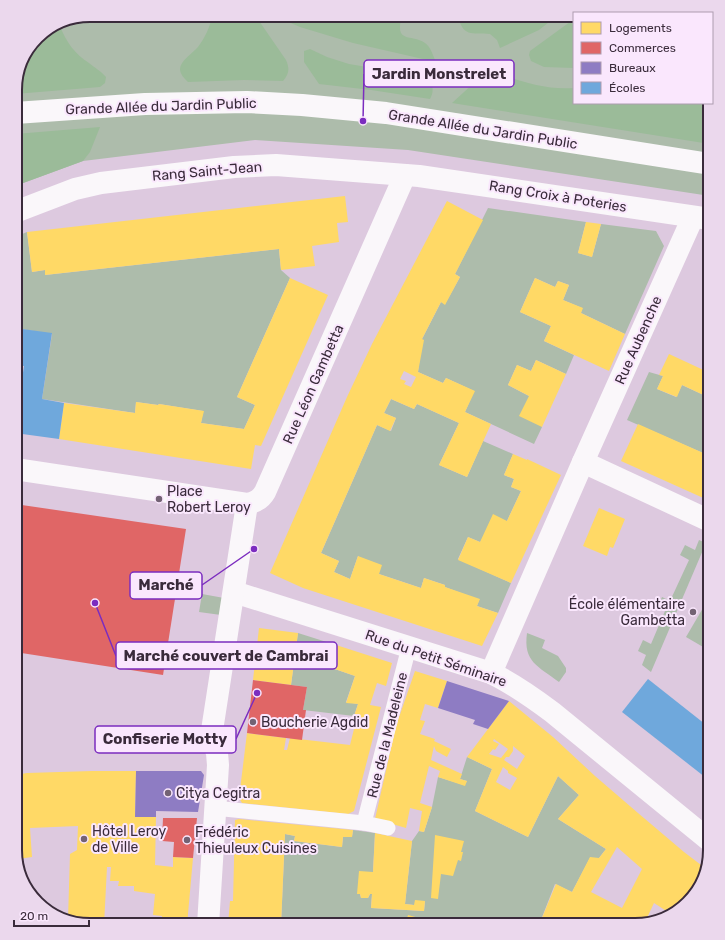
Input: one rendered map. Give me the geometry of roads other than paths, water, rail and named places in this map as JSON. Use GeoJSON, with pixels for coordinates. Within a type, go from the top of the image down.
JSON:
{"type":"FeatureCollection","features":[{"type":"Feature","properties":{"kind":"street","name":"Grande Allée du Jardin Public"},"geometry":{"type":"LineString","coordinates":[[22,113],[145,104],[247,102],[302,105],[386,113],[703,163]]}},
{"type":"Feature","properties":{"kind":"street","name":"Rang Saint-Jean"},"geometry":{"type":"LineString","coordinates":[[22,209],[75,189],[91,185],[135,178],[234,167],[287,166],[405,175]]}},
{"type":"Feature","properties":{"kind":"street","name":"Rang Croix à Poteries"},"geometry":{"type":"LineString","coordinates":[[405,175],[702,218]]}},
{"type":"Feature","properties":{"kind":"street","name":"Rue Léon Gambetta"},"geometry":{"type":"LineString","coordinates":[[248,504],[261,498],[266,492],[405,175]]}},
{"type":"Feature","properties":{"kind":"street","name":"Rue Aubenche"},"geometry":{"type":"LineString","coordinates":[[491,673],[582,462],[702,218]]}},
{"type":"Feature","properties":{"kind":"street"},"geometry":{"type":"LineString","coordinates":[[582,462],[703,518]]}},
{"type":"Feature","properties":{"kind":"street"},"geometry":{"type":"LineString","coordinates":[[22,469],[248,504],[211,737],[217,753],[218,765],[214,808],[208,918]]}},
{"type":"Feature","properties":{"kind":"street","name":"Rue du Petit Séminaire"},"geometry":{"type":"LineString","coordinates":[[234,592],[491,673],[509,681],[525,692],[703,835]]}},
{"type":"Feature","properties":{"kind":"lane","name":"Rue de la Madeleine"},"geometry":{"type":"LineString","coordinates":[[364,823],[409,647]]}},
{"type":"Feature","properties":{"kind":"lane"},"geometry":{"type":"LineString","coordinates":[[214,808],[364,823],[388,828]]}},
{"type":"Feature","properties":{"kind":"place","name":"Jardin Monstrelet"},"geometry":{"type":"Point","coordinates":[363,121]}},
{"type":"Feature","properties":{"kind":"place","name":"Place Robert Leroy"},"geometry":{"type":"Point","coordinates":[159,499]}},
{"type":"Feature","properties":{"kind":"place","name":"Marché"},"geometry":{"type":"Point","coordinates":[254,549]}},
{"type":"Feature","properties":{"kind":"place","name":"Marché couvert de Cambrai"},"geometry":{"type":"Point","coordinates":[95,603]}},
{"type":"Feature","properties":{"kind":"place","name":"École élémentaire Gambetta"},"geometry":{"type":"Point","coordinates":[693,612]}},
{"type":"Feature","properties":{"kind":"place","name":"Confiserie Motty"},"geometry":{"type":"Point","coordinates":[257,693]}},
{"type":"Feature","properties":{"kind":"place","name":"Boucherie Agdid"},"geometry":{"type":"Point","coordinates":[253,722]}},
{"type":"Feature","properties":{"kind":"place","name":"Citya Cegitra"},"geometry":{"type":"Point","coordinates":[168,793]}},
{"type":"Feature","properties":{"kind":"place","name":"Hôtel Leroy de Ville"},"geometry":{"type":"Point","coordinates":[84,839]}},
{"type":"Feature","properties":{"kind":"place","name":"Frédéric Thieuleux Cuisines"},"geometry":{"type":"Point","coordinates":[187,840]}}]}
